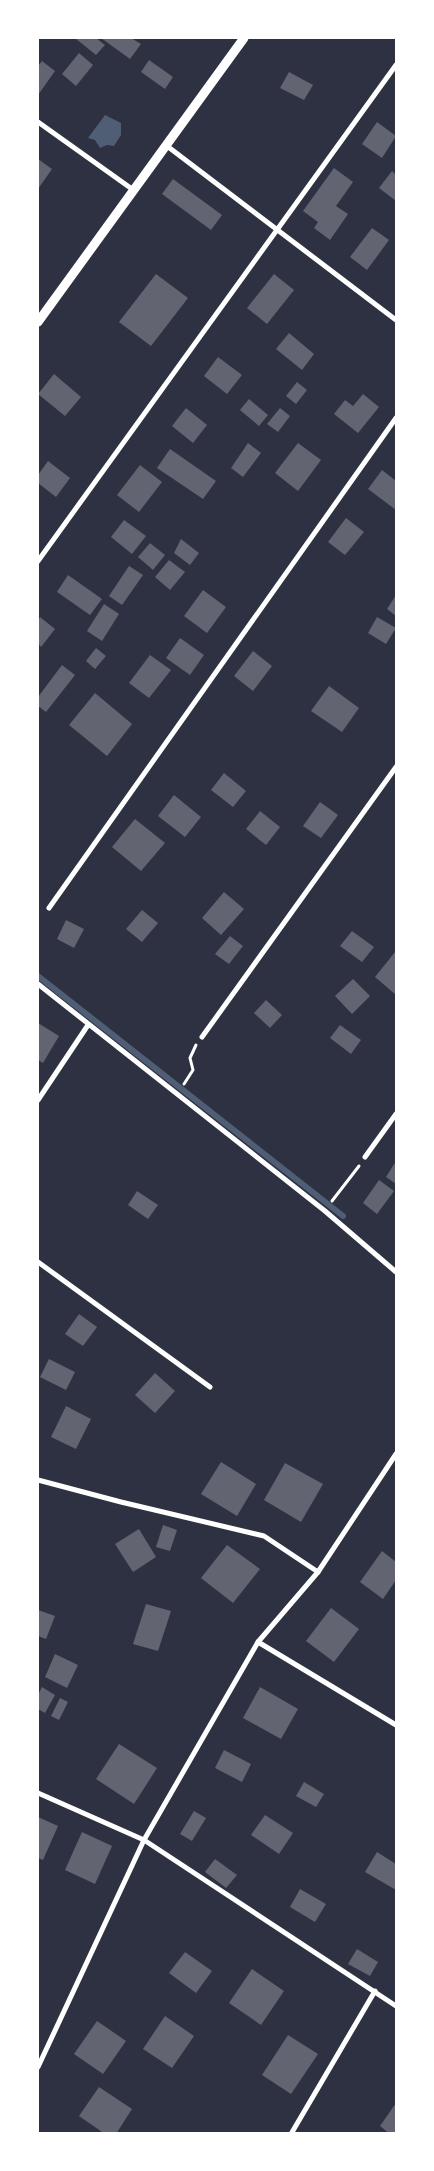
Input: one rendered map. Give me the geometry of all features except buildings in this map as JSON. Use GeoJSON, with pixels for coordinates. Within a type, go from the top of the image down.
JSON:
{"type":"FeatureCollection","features":[{"type":"Feature","properties":{"kind":"street"},"geometry":{"type":"LineString","coordinates":[[38,322],[132,189],[167,146],[244,38]]}},
{"type":"Feature","properties":{"kind":"street"},"geometry":{"type":"LineString","coordinates":[[38,562],[396,65]]}},
{"type":"Feature","properties":{"kind":"street"},"geometry":{"type":"LineString","coordinates":[[38,122],[132,189]]}},
{"type":"Feature","properties":{"kind":"street"},"geometry":{"type":"LineString","coordinates":[[167,146],[396,320]]}},
{"type":"Feature","properties":{"kind":"street"},"geometry":{"type":"LineString","coordinates":[[48,908],[396,418]]}},
{"type":"Feature","properties":{"kind":"street"},"geometry":{"type":"LineString","coordinates":[[202,1037],[396,767]]}},
{"type":"Feature","properties":{"kind":"street"},"geometry":{"type":"LineString","coordinates":[[38,984],[325,1211],[396,1272]]}},
{"type":"Feature","properties":{"kind":"street"},"geometry":{"type":"LineString","coordinates":[[38,1100],[88,1025]]}},
{"type":"Feature","properties":{"kind":"street"},"geometry":{"type":"LineString","coordinates":[[365,1157],[396,1114]]}},
{"type":"Feature","properties":{"kind":"street"},"geometry":{"type":"LineString","coordinates":[[38,1262],[210,1387]]}},
{"type":"Feature","properties":{"kind":"street"},"geometry":{"type":"LineString","coordinates":[[38,2067],[144,1840],[258,1642],[318,1572],[396,1454]]}},
{"type":"Feature","properties":{"kind":"street"},"geometry":{"type":"LineString","coordinates":[[38,1480],[120,1502],[264,1536],[318,1572]]}},
{"type":"Feature","properties":{"kind":"street"},"geometry":{"type":"LineString","coordinates":[[258,1642],[396,1726]]}},
{"type":"Feature","properties":{"kind":"street"},"geometry":{"type":"LineString","coordinates":[[38,1793],[144,1840],[396,2006]]}},
{"type":"Feature","properties":{"kind":"street"},"geometry":{"type":"LineString","coordinates":[[291,2134],[375,1991]]}},
{"type":"Feature","properties":{"kind":"path"},"geometry":{"type":"LineString","coordinates":[[186,1081],[193,1070],[190,1058],[192,1051],[202,1037]]}},
{"type":"Feature","properties":{"kind":"path"},"geometry":{"type":"LineString","coordinates":[[331,1202],[365,1157]]}},
{"type":"Feature","properties":{"kind":"water"},"geometry":{"type":"Polygon","coordinates":[[[105,115],[121,123],[121,135],[114,146],[107,145],[100,148],[95,140],[88,138],[105,115]]]}},
{"type":"Feature","properties":{"kind":"waterway"},"geometry":{"type":"LineString","coordinates":[[38,976],[343,1216]]}}]}
